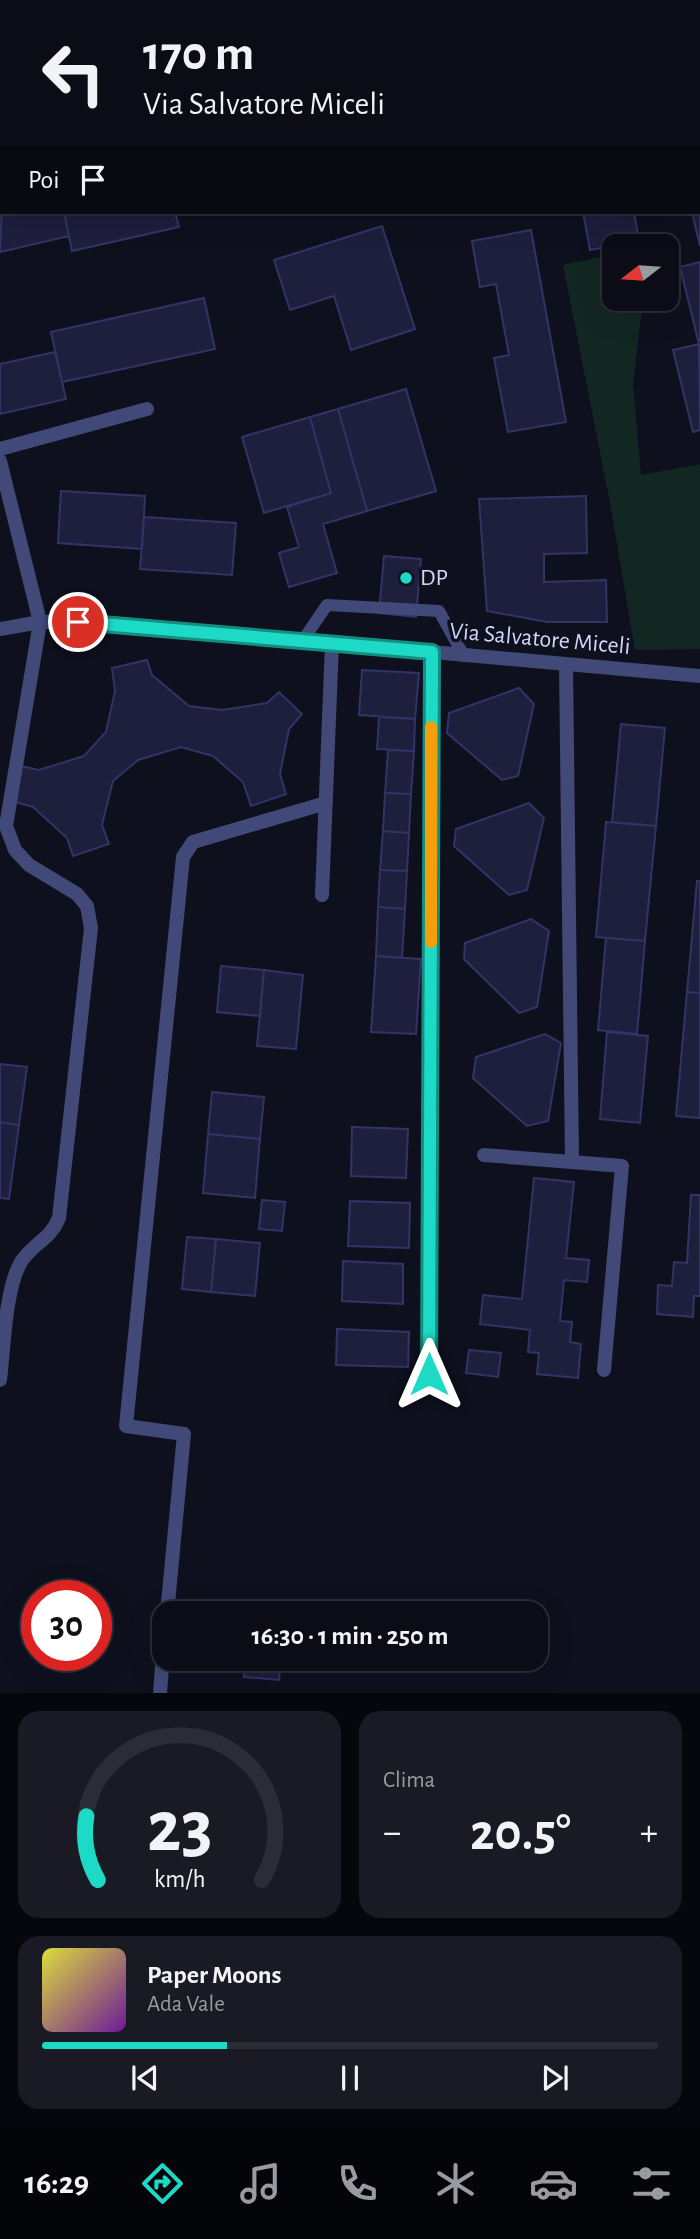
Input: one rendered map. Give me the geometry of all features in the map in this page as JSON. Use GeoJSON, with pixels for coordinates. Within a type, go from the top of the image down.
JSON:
{"type":"FeatureCollection","features":[{"type":"Feature","properties":{"kind":"street"},"geometry":{"type":"LineString","coordinates":[[0,449],[147,409]]}},
{"type":"Feature","properties":{"kind":"street"},"geometry":{"type":"LineString","coordinates":[[0,461],[40,622],[6,826],[15,850],[29,864],[77,894],[87,906],[91,929],[59,1218],[52,1235],[31,1250],[20,1264],[13,1281],[0,1380]]}},
{"type":"Feature","properties":{"kind":"street","name":"Via Salvatore Miceli"},"geometry":{"type":"LineString","coordinates":[[0,629],[40,622],[97,622],[700,676]]}},
{"type":"Feature","properties":{"kind":"street"},"geometry":{"type":"LineString","coordinates":[[322,895],[332,643]]}},
{"type":"Feature","properties":{"kind":"street"},"geometry":{"type":"LineString","coordinates":[[429,1374],[432,652]]}},
{"type":"Feature","properties":{"kind":"street"},"geometry":{"type":"LineString","coordinates":[[566,666],[572,1162]]}},
{"type":"Feature","properties":{"kind":"street"},"geometry":{"type":"LineString","coordinates":[[168,1601],[184,1434],[126,1426],[183,858],[193,842],[326,803]]}},
{"type":"Feature","properties":{"kind":"street"},"geometry":{"type":"LineString","coordinates":[[485,1155],[622,1166],[604,1370]]}},
{"type":"Feature","properties":{"kind":"street"},"geometry":{"type":"LineString","coordinates":[[160,1693],[162,1671]]}},
{"type":"Feature","properties":{"kind":"lane"},"geometry":{"type":"LineString","coordinates":[[303,640],[327,605],[439,611],[464,656]]}},
{"type":"Feature","properties":{"kind":"green space"},"geometry":{"type":"Polygon","coordinates":[[[602,257],[602,312],[641,312],[633,384],[641,475],[700,464],[700,649],[635,650],[611,508],[563,265],[602,257]]]}},
{"type":"Feature","properties":{"kind":"building"},"geometry":{"type":"Polygon","coordinates":[[[2,214],[64,214],[69,236],[0,252],[2,214]]]}},
{"type":"Feature","properties":{"kind":"building"},"geometry":{"type":"Polygon","coordinates":[[[64,214],[176,214],[179,227],[72,251],[64,214]]]}},
{"type":"Feature","properties":{"kind":"building"},"geometry":{"type":"Polygon","coordinates":[[[583,214],[634,214],[638,234],[602,234],[602,248],[590,250],[583,214]]]}},
{"type":"Feature","properties":{"kind":"building"},"geometry":{"type":"Polygon","coordinates":[[[692,214],[700,214],[700,246],[692,214]]]}},
{"type":"Feature","properties":{"kind":"building"},"geometry":{"type":"Polygon","coordinates":[[[382,226],[415,329],[351,350],[334,296],[290,310],[274,260],[382,226]]]}},
{"type":"Feature","properties":{"kind":"building"},"geometry":{"type":"Polygon","coordinates":[[[531,230],[566,422],[508,432],[494,358],[509,355],[496,284],[480,287],[472,241],[531,230]]]}},
{"type":"Feature","properties":{"kind":"building"},"geometry":{"type":"Polygon","coordinates":[[[700,262],[700,343],[699,344],[680,267],[700,262]]]}},
{"type":"Feature","properties":{"kind":"building"},"geometry":{"type":"Polygon","coordinates":[[[204,298],[215,349],[62,382],[51,332],[204,298]]]}},
{"type":"Feature","properties":{"kind":"building"},"geometry":{"type":"Polygon","coordinates":[[[699,344],[700,430],[693,432],[673,350],[699,344]]]}},
{"type":"Feature","properties":{"kind":"building"},"geometry":{"type":"Polygon","coordinates":[[[55,352],[66,399],[0,414],[0,364],[55,352]]]}},
{"type":"Feature","properties":{"kind":"building"},"geometry":{"type":"Polygon","coordinates":[[[406,389],[436,491],[367,511],[338,409],[406,389]]]}},
{"type":"Feature","properties":{"kind":"building"},"geometry":{"type":"Polygon","coordinates":[[[338,409],[367,511],[323,524],[337,573],[289,587],[279,553],[299,547],[287,507],[331,493],[310,417],[338,409]]]}},
{"type":"Feature","properties":{"kind":"building"},"geometry":{"type":"Polygon","coordinates":[[[310,417],[331,493],[264,513],[242,437],[310,417]]]}},
{"type":"Feature","properties":{"kind":"building"},"geometry":{"type":"Polygon","coordinates":[[[61,491],[145,496],[142,549],[58,543],[61,491]]]}},
{"type":"Feature","properties":{"kind":"building"},"geometry":{"type":"Polygon","coordinates":[[[586,496],[587,553],[544,554],[544,582],[606,580],[607,622],[547,622],[487,611],[479,499],[586,496]]]}},
{"type":"Feature","properties":{"kind":"building"},"geometry":{"type":"Polygon","coordinates":[[[144,517],[236,523],[232,575],[140,569],[144,517]]]}},
{"type":"Feature","properties":{"kind":"building"},"geometry":{"type":"Polygon","coordinates":[[[384,556],[421,559],[416,617],[379,613],[384,556]]]}},
{"type":"Feature","properties":{"kind":"building"},"geometry":{"type":"Polygon","coordinates":[[[147,660],[152,675],[189,706],[222,710],[267,703],[279,692],[302,714],[289,729],[280,774],[286,794],[251,806],[243,782],[213,756],[181,747],[138,760],[113,781],[102,825],[109,844],[73,856],[67,838],[33,807],[15,802],[21,766],[39,770],[84,756],[106,732],[115,691],[112,668],[147,660]]]}},
{"type":"Feature","properties":{"kind":"building"},"geometry":{"type":"Polygon","coordinates":[[[362,670],[419,673],[415,719],[359,715],[362,670]]]}},
{"type":"Feature","properties":{"kind":"building"},"geometry":{"type":"Polygon","coordinates":[[[519,688],[534,704],[518,776],[502,780],[447,733],[449,713],[519,688]]]}},
{"type":"Feature","properties":{"kind":"building"},"geometry":{"type":"Polygon","coordinates":[[[379,717],[415,719],[414,751],[377,749],[379,717]]]}},
{"type":"Feature","properties":{"kind":"building"},"geometry":{"type":"Polygon","coordinates":[[[621,724],[665,728],[656,826],[612,822],[621,724]]]}},
{"type":"Feature","properties":{"kind":"building"},"geometry":{"type":"Polygon","coordinates":[[[388,750],[414,751],[411,794],[385,793],[388,750]]]}},
{"type":"Feature","properties":{"kind":"building"},"geometry":{"type":"Polygon","coordinates":[[[385,793],[411,794],[409,833],[383,831],[385,793]]]}},
{"type":"Feature","properties":{"kind":"building"},"geometry":{"type":"Polygon","coordinates":[[[529,803],[544,818],[527,890],[509,895],[454,846],[456,829],[529,803]]]}},
{"type":"Feature","properties":{"kind":"building"},"geometry":{"type":"Polygon","coordinates":[[[606,822],[656,826],[645,941],[596,937],[606,822]]]}},
{"type":"Feature","properties":{"kind":"building"},"geometry":{"type":"Polygon","coordinates":[[[383,831],[409,833],[407,871],[380,870],[383,831]]]}},
{"type":"Feature","properties":{"kind":"building"},"geometry":{"type":"Polygon","coordinates":[[[380,870],[407,871],[405,909],[378,907],[380,870]]]}},
{"type":"Feature","properties":{"kind":"building"},"geometry":{"type":"Polygon","coordinates":[[[697,881],[700,881],[700,993],[687,992],[697,881]]]}},
{"type":"Feature","properties":{"kind":"building"},"geometry":{"type":"Polygon","coordinates":[[[378,907],[405,909],[402,958],[376,956],[378,907]]]}},
{"type":"Feature","properties":{"kind":"building"},"geometry":{"type":"Polygon","coordinates":[[[531,919],[549,931],[537,1007],[519,1013],[464,959],[465,943],[531,919]]]}},
{"type":"Feature","properties":{"kind":"building"},"geometry":{"type":"Polygon","coordinates":[[[606,938],[645,941],[637,1034],[598,1030],[606,938]]]}},
{"type":"Feature","properties":{"kind":"building"},"geometry":{"type":"Polygon","coordinates":[[[376,956],[421,959],[416,1034],[371,1032],[376,956]]]}},
{"type":"Feature","properties":{"kind":"building"},"geometry":{"type":"Polygon","coordinates":[[[221,966],[264,970],[260,1016],[217,1012],[221,966]]]}},
{"type":"Feature","properties":{"kind":"building"},"geometry":{"type":"Polygon","coordinates":[[[264,970],[303,975],[296,1049],[257,1046],[264,970]]]}},
{"type":"Feature","properties":{"kind":"building"},"geometry":{"type":"Polygon","coordinates":[[[687,992],[700,993],[700,1118],[676,1116],[687,992]]]}},
{"type":"Feature","properties":{"kind":"building"},"geometry":{"type":"Polygon","coordinates":[[[607,1032],[648,1036],[640,1123],[600,1119],[607,1032]]]}},
{"type":"Feature","properties":{"kind":"building"},"geometry":{"type":"Polygon","coordinates":[[[545,1034],[561,1043],[548,1121],[527,1126],[473,1078],[476,1057],[545,1034]]]}},
{"type":"Feature","properties":{"kind":"building"},"geometry":{"type":"Polygon","coordinates":[[[0,1064],[27,1067],[19,1125],[0,1122],[0,1064]]]}},
{"type":"Feature","properties":{"kind":"building"},"geometry":{"type":"Polygon","coordinates":[[[212,1092],[264,1097],[260,1139],[208,1134],[212,1092]]]}},
{"type":"Feature","properties":{"kind":"building"},"geometry":{"type":"Polygon","coordinates":[[[0,1122],[19,1125],[9,1199],[0,1198],[0,1122]]]}},
{"type":"Feature","properties":{"kind":"building"},"geometry":{"type":"Polygon","coordinates":[[[352,1127],[408,1129],[406,1178],[351,1176],[352,1127]]]}},
{"type":"Feature","properties":{"kind":"building"},"geometry":{"type":"Polygon","coordinates":[[[208,1134],[260,1139],[255,1198],[203,1193],[208,1134]]]}},
{"type":"Feature","properties":{"kind":"building"},"geometry":{"type":"Polygon","coordinates":[[[534,1178],[574,1182],[566,1258],[589,1260],[587,1282],[564,1280],[560,1321],[572,1322],[570,1342],[581,1344],[578,1378],[537,1374],[539,1353],[528,1352],[530,1330],[480,1324],[483,1295],[522,1299],[534,1178]]]}},
{"type":"Feature","properties":{"kind":"building"},"geometry":{"type":"Polygon","coordinates":[[[691,1195],[700,1195],[700,1296],[694,1296],[693,1317],[657,1314],[658,1285],[672,1286],[674,1262],[687,1263],[691,1195]]]}},
{"type":"Feature","properties":{"kind":"building"},"geometry":{"type":"Polygon","coordinates":[[[262,1200],[285,1202],[282,1231],[259,1229],[262,1200]]]}},
{"type":"Feature","properties":{"kind":"building"},"geometry":{"type":"Polygon","coordinates":[[[350,1201],[410,1203],[409,1248],[348,1246],[350,1201]]]}},
{"type":"Feature","properties":{"kind":"building"},"geometry":{"type":"Polygon","coordinates":[[[187,1237],[216,1239],[211,1292],[182,1289],[187,1237]]]}},
{"type":"Feature","properties":{"kind":"building"},"geometry":{"type":"Polygon","coordinates":[[[216,1239],[260,1243],[255,1296],[211,1292],[216,1239]]]}},
{"type":"Feature","properties":{"kind":"building"},"geometry":{"type":"Polygon","coordinates":[[[343,1261],[403,1264],[403,1304],[342,1301],[343,1261]]]}},
{"type":"Feature","properties":{"kind":"building"},"geometry":{"type":"Polygon","coordinates":[[[337,1329],[409,1332],[408,1367],[336,1365],[337,1329]]]}},
{"type":"Feature","properties":{"kind":"building"},"geometry":{"type":"Polygon","coordinates":[[[469,1350],[501,1353],[498,1377],[466,1373],[469,1350]]]}},
{"type":"Feature","properties":{"kind":"building"},"geometry":{"type":"Polygon","coordinates":[[[244,1671],[280,1671],[279,1680],[244,1677],[244,1671]]]}},
{"type":"Feature","properties":{"kind":"slow traffic"},"geometry":{"type":"LineString","coordinates":[[431,727],[431,942]]}},
{"type":"Feature","properties":{"kind":"place","name":"DP"},"geometry":{"type":"Point","coordinates":[406,578]}},
{"type":"Feature","properties":{"kind":"route"},"geometry":{"type":"LineString","coordinates":[[78,622],[432,652],[429,1374]]}}]}
